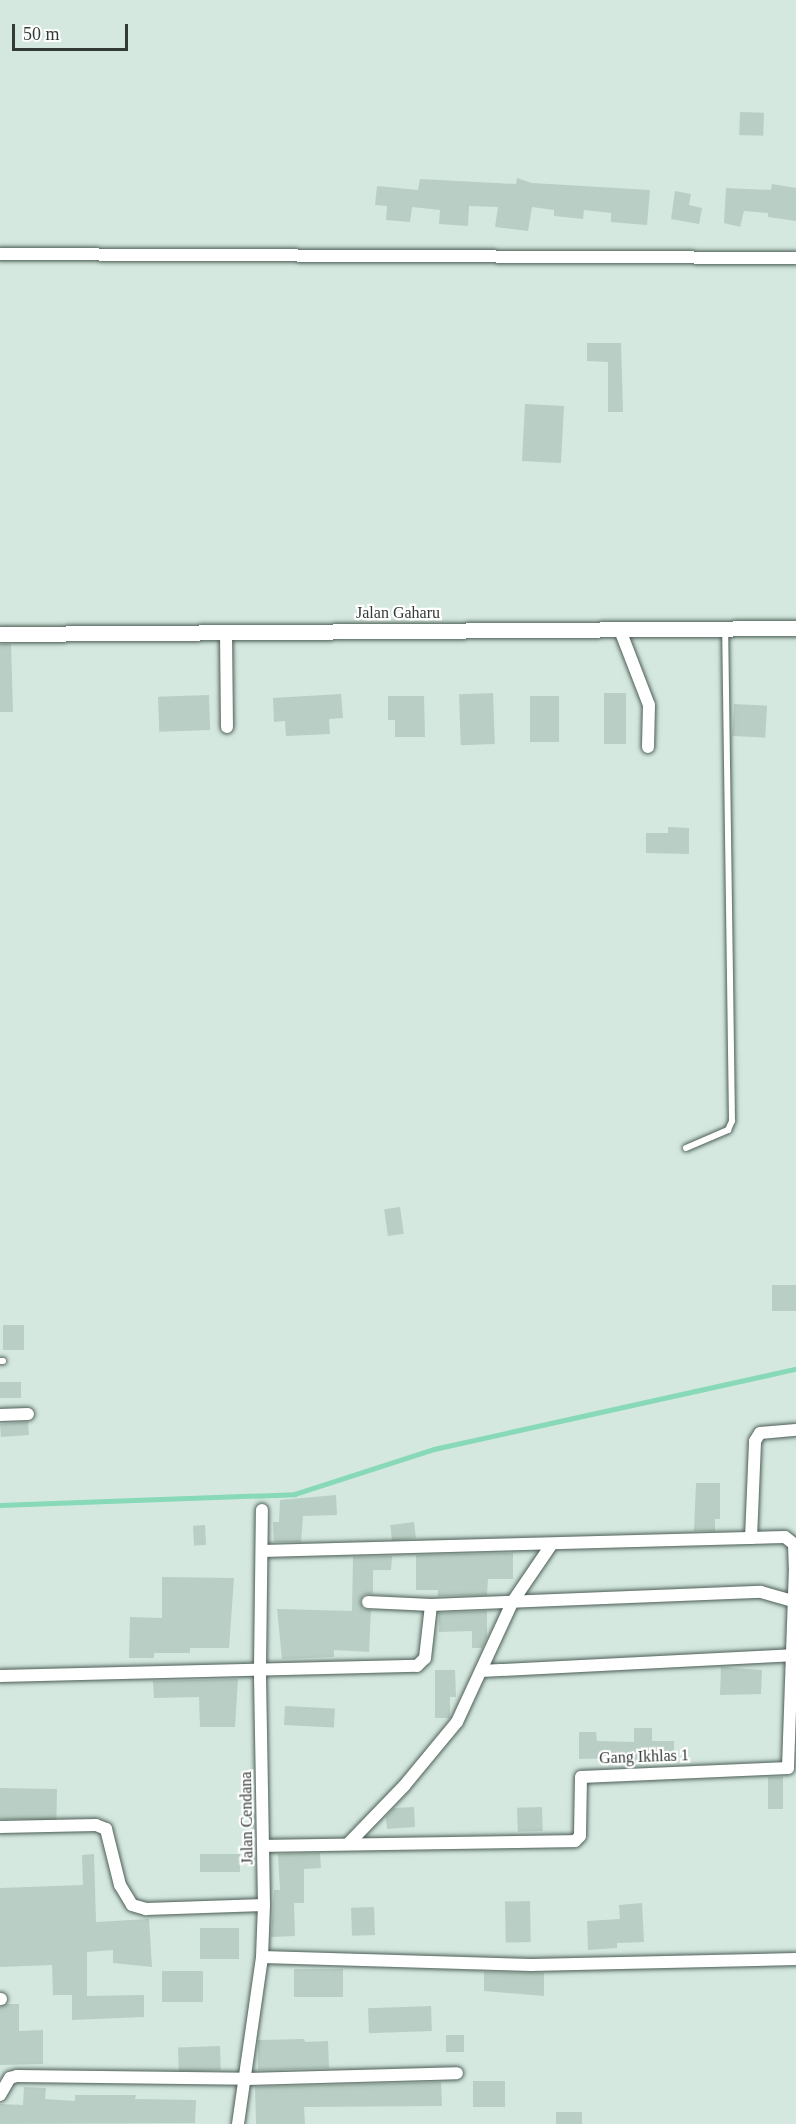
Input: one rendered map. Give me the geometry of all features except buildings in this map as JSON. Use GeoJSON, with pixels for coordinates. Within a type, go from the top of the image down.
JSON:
{"type":"FeatureCollection","features":[{"type":"Feature","properties":{"kind":"street"},"geometry":{"type":"LineString","coordinates":[[0,254],[796,258]]}},
{"type":"Feature","properties":{"kind":"street","name":"Jalan Gaharu"},"geometry":{"type":"LineString","coordinates":[[0,634],[796,628]]}},
{"type":"Feature","properties":{"kind":"street"},"geometry":{"type":"LineString","coordinates":[[620,630],[649,705],[648,747]]}},
{"type":"Feature","properties":{"kind":"street"},"geometry":{"type":"LineString","coordinates":[[226,633],[227,727]]}},
{"type":"Feature","properties":{"kind":"street"},"geometry":{"type":"LineString","coordinates":[[0,1415],[28,1414]]}},
{"type":"Feature","properties":{"kind":"street"},"geometry":{"type":"LineString","coordinates":[[262,1551],[751,1538],[755,1442],[760,1433],[796,1430]]}},
{"type":"Feature","properties":{"kind":"street","name":"Jalan Cendana"},"geometry":{"type":"LineString","coordinates":[[238,2124],[247,2079],[262,1957],[264,1846],[260,1668],[262,1510]]}},
{"type":"Feature","properties":{"kind":"street","name":"Gang Ikhlas 1"},"geometry":{"type":"LineString","coordinates":[[264,1846],[575,1841],[580,1836],[581,1776],[788,1768],[794,1615],[792,1601],[794,1544],[785,1537],[751,1538]]}},
{"type":"Feature","properties":{"kind":"street"},"geometry":{"type":"LineString","coordinates":[[348,1844],[404,1786],[457,1722],[513,1601],[551,1545]]}},
{"type":"Feature","properties":{"kind":"street"},"geometry":{"type":"LineString","coordinates":[[368,1602],[431,1605],[761,1592],[792,1601]]}},
{"type":"Feature","properties":{"kind":"street"},"geometry":{"type":"LineString","coordinates":[[0,1676],[420,1665],[425,1658],[431,1605]]}},
{"type":"Feature","properties":{"kind":"street"},"geometry":{"type":"LineString","coordinates":[[481,1671],[792,1655]]}},
{"type":"Feature","properties":{"kind":"street"},"geometry":{"type":"LineString","coordinates":[[0,1827],[96,1825],[106,1830],[120,1885],[132,1905],[146,1909],[264,1905]]}},
{"type":"Feature","properties":{"kind":"street"},"geometry":{"type":"LineString","coordinates":[[262,1957],[531,1965],[796,1959]]}},
{"type":"Feature","properties":{"kind":"street"},"geometry":{"type":"LineString","coordinates":[[0,2095],[10,2078],[17,2076],[247,2079],[457,2073]]}},
{"type":"Feature","properties":{"kind":"lane"},"geometry":{"type":"LineString","coordinates":[[686,1148],[728,1130],[732,1121],[725,629]]}},
{"type":"Feature","properties":{"kind":"waterway"},"geometry":{"type":"LineString","coordinates":[[0,1505],[295,1494],[434,1449],[796,1369]]}}]}
